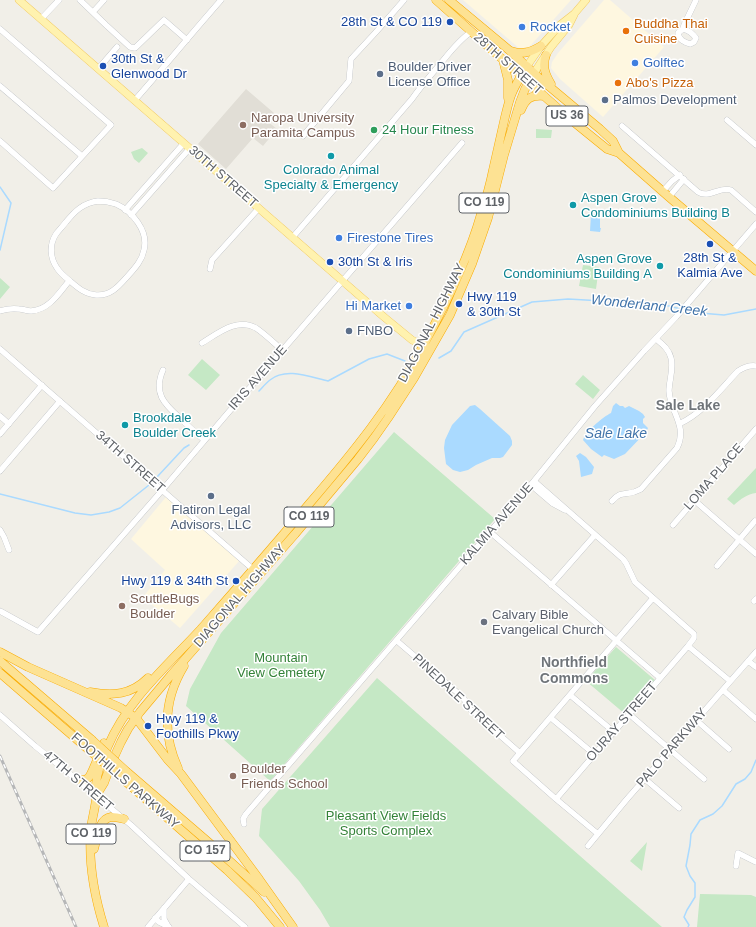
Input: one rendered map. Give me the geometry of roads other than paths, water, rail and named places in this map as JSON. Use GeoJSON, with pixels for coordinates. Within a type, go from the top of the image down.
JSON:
{"type":"FeatureCollection","features":[{"type":"Feature","properties":{"kind":"highway","name":"28TH STREET"},"geometry":{"type":"LineString","coordinates":[[436,0],[570,119],[607,149],[619,153]]}},
{"type":"Feature","properties":{"kind":"highway","name":"28TH STREET"},"geometry":{"type":"LineString","coordinates":[[449,0],[509,50],[613,141],[619,153],[756,271]]}},
{"type":"Feature","properties":{"kind":"highway"},"geometry":{"type":"LineString","coordinates":[[509,50],[518,53],[526,53],[541,46]]}},
{"type":"Feature","properties":{"kind":"highway"},"geometry":{"type":"LineString","coordinates":[[546,55],[543,64],[545,74],[557,93]]}},
{"type":"Feature","properties":{"kind":"highway","name":"CO 119"},"geometry":{"type":"LineString","coordinates":[[503,60],[508,80],[508,105]]}},
{"type":"Feature","properties":{"kind":"highway","name":"DIAGONAL HIGHWAY"},"geometry":{"type":"LineString","coordinates":[[104,927],[92,882],[90,855],[91,830],[96,796],[96,781],[108,745],[126,712],[152,681],[388,418],[414,378],[472,243],[493,174],[508,105],[512,94],[527,66]]}},
{"type":"Feature","properties":{"kind":"highway","name":"DIAGONAL HIGHWAY"},"geometry":{"type":"LineString","coordinates":[[427,348],[450,315],[475,258],[488,218],[504,155],[520,102],[528,82],[534,73]]}},
{"type":"Feature","properties":{"kind":"highway"},"geometry":{"type":"LineString","coordinates":[[510,137],[526,101],[536,95],[544,96]]}},
{"type":"Feature","properties":{"kind":"highway","name":"DIAGONAL HIGHWAY"},"geometry":{"type":"LineString","coordinates":[[96,796],[104,783],[121,742],[136,718],[171,675],[260,574],[354,457]]}},
{"type":"Feature","properties":{"kind":"highway"},"geometry":{"type":"LineString","coordinates":[[78,689],[108,694],[132,690],[145,681],[186,640],[196,633]]}},
{"type":"Feature","properties":{"kind":"highway","name":"CO 119"},"geometry":{"type":"LineString","coordinates":[[193,650],[177,677],[169,702],[167,724],[174,760],[181,774],[260,879],[293,927]]}},
{"type":"Feature","properties":{"kind":"highway"},"geometry":{"type":"LineString","coordinates":[[0,652],[28,667],[120,708],[136,718],[168,760],[181,774]]}},
{"type":"Feature","properties":{"kind":"highway","name":"FOOTHILLS PARKWAY"},"geometry":{"type":"LineString","coordinates":[[0,661],[92,740],[125,776],[256,898],[280,927]]}},
{"type":"Feature","properties":{"kind":"highway","name":"FOOTHILLS PARKWAY"},"geometry":{"type":"LineString","coordinates":[[0,673],[88,749],[125,776],[251,880],[282,912]]}},
{"type":"Feature","properties":{"kind":"highway"},"geometry":{"type":"LineString","coordinates":[[76,779],[85,780],[89,778],[108,733],[121,720]]}},
{"type":"Feature","properties":{"kind":"highway"},"geometry":{"type":"LineString","coordinates":[[90,855],[94,850],[101,825],[105,819],[112,817],[124,819]]}},
{"type":"Feature","properties":{"kind":"main road","name":"30TH STREET"},"geometry":{"type":"LineString","coordinates":[[19,0],[342,281],[412,340],[427,348]]}},
{"type":"Feature","properties":{"kind":"main road"},"geometry":{"type":"LineString","coordinates":[[527,66],[541,46],[560,24],[574,14],[586,0]]}},
{"type":"Feature","properties":{"kind":"main road"},"geometry":{"type":"LineString","coordinates":[[534,73],[569,25],[574,14]]}},
{"type":"Feature","properties":{"kind":"street"},"geometry":{"type":"LineString","coordinates":[[42,19],[59,0]]}},
{"type":"Feature","properties":{"kind":"street"},"geometry":{"type":"LineString","coordinates":[[80,0],[130,47],[135,48],[164,20],[186,40]]}},
{"type":"Feature","properties":{"kind":"street"},"geometry":{"type":"LineString","coordinates":[[93,12],[104,0]]}},
{"type":"Feature","properties":{"kind":"street"},"geometry":{"type":"LineString","coordinates":[[135,100],[221,0]]}},
{"type":"Feature","properties":{"kind":"street"},"geometry":{"type":"LineString","coordinates":[[303,136],[349,80],[351,59],[404,0]]}},
{"type":"Feature","properties":{"kind":"street"},"geometry":{"type":"LineString","coordinates":[[683,29],[696,0]]}},
{"type":"Feature","properties":{"kind":"street"},"geometry":{"type":"LineString","coordinates":[[0,30],[111,125],[53,188],[0,141]]}},
{"type":"Feature","properties":{"kind":"street"},"geometry":{"type":"LineString","coordinates":[[292,238],[412,99],[451,50],[464,36],[471,32]]}},
{"type":"Feature","properties":{"kind":"street"},"geometry":{"type":"LineString","coordinates":[[98,68],[117,47]]}},
{"type":"Feature","properties":{"kind":"street"},"geometry":{"type":"LineString","coordinates":[[0,86],[82,156]]}},
{"type":"Feature","properties":{"kind":"street"},"geometry":{"type":"LineString","coordinates":[[727,120],[756,145]]}},
{"type":"Feature","properties":{"kind":"street"},"geometry":{"type":"LineString","coordinates":[[622,126],[701,194],[705,195],[728,189],[756,212]]}},
{"type":"Feature","properties":{"kind":"street"},"geometry":{"type":"LineString","coordinates":[[125,210],[184,143]]}},
{"type":"Feature","properties":{"kind":"street","name":"IRIS AVENUE"},"geometry":{"type":"LineString","coordinates":[[0,611],[38,632],[462,143]]}},
{"type":"Feature","properties":{"kind":"street"},"geometry":{"type":"LineString","coordinates":[[131,215],[190,148]]}},
{"type":"Feature","properties":{"kind":"street"},"geometry":{"type":"LineString","coordinates":[[666,194],[672,181],[682,177]]}},
{"type":"Feature","properties":{"kind":"street"},"geometry":{"type":"LineString","coordinates":[[104,201],[115,204],[131,215],[142,230],[145,240],[144,250],[142,258],[138,264],[118,287],[111,292],[104,294],[88,294],[80,290],[57,269],[51,252],[53,239],[75,212],[82,206],[91,202],[104,201]]}},
{"type":"Feature","properties":{"kind":"street"},"geometry":{"type":"LineString","coordinates":[[210,269],[212,260],[259,208]]}},
{"type":"Feature","properties":{"kind":"street","name":"KALMIA AVENUE"},"geometry":{"type":"LineString","coordinates":[[244,824],[243,819],[246,814],[533,483],[595,406],[656,339],[756,224]]}},
{"type":"Feature","properties":{"kind":"street"},"geometry":{"type":"LineString","coordinates":[[0,311],[10,309],[32,311],[44,307],[50,303],[69,281]]}},
{"type":"Feature","properties":{"kind":"street"},"geometry":{"type":"LineString","coordinates":[[202,343],[230,327],[242,325],[255,328],[282,350]]}},
{"type":"Feature","properties":{"kind":"street"},"geometry":{"type":"LineString","coordinates":[[612,501],[618,495],[641,489],[677,448],[679,442],[681,434],[669,394],[672,362],[671,356],[667,349],[656,339]]}},
{"type":"Feature","properties":{"kind":"street","name":"34TH STREET"},"geometry":{"type":"LineString","coordinates":[[0,349],[260,574]]}},
{"type":"Feature","properties":{"kind":"street"},"geometry":{"type":"LineString","coordinates":[[678,424],[694,416],[738,370],[750,366],[756,366]]}},
{"type":"Feature","properties":{"kind":"street"},"geometry":{"type":"LineString","coordinates":[[163,370],[160,376],[159,384],[161,396],[164,402],[204,440]]}},
{"type":"Feature","properties":{"kind":"street"},"geometry":{"type":"LineString","coordinates":[[0,434],[42,385]]}},
{"type":"Feature","properties":{"kind":"street"},"geometry":{"type":"LineString","coordinates":[[0,470],[60,401]]}},
{"type":"Feature","properties":{"kind":"street"},"geometry":{"type":"LineString","coordinates":[[0,416],[9,424]]}},
{"type":"Feature","properties":{"kind":"street","name":"LOMA PLACE"},"geometry":{"type":"LineString","coordinates":[[673,525],[756,429]]}},
{"type":"Feature","properties":{"kind":"street"},"geometry":{"type":"LineString","coordinates":[[533,483],[623,559],[635,582],[694,634],[694,638],[688,646],[730,681]]}},
{"type":"Feature","properties":{"kind":"street"},"geometry":{"type":"LineString","coordinates":[[694,500],[756,554]]}},
{"type":"Feature","properties":{"kind":"street"},"geometry":{"type":"LineString","coordinates":[[717,566],[755,521]]}},
{"type":"Feature","properties":{"kind":"street"},"geometry":{"type":"LineString","coordinates":[[0,530],[9,550]]}},
{"type":"Feature","properties":{"kind":"street"},"geometry":{"type":"LineString","coordinates":[[490,532],[660,678]]}},
{"type":"Feature","properties":{"kind":"street"},"geometry":{"type":"LineString","coordinates":[[552,585],[595,535]]}},
{"type":"Feature","properties":{"kind":"street"},"geometry":{"type":"LineString","coordinates":[[598,834],[513,761],[653,598]]}},
{"type":"Feature","properties":{"kind":"street","name":"PINEDALE STREET"},"geometry":{"type":"LineString","coordinates":[[397,641],[459,694],[470,709],[520,753]]}},
{"type":"Feature","properties":{"kind":"street","name":"OURAY STREET"},"geometry":{"type":"LineString","coordinates":[[556,799],[688,646]]}},
{"type":"Feature","properties":{"kind":"street","name":"PALO PARKWAY"},"geometry":{"type":"LineString","coordinates":[[588,846],[756,652]]}},
{"type":"Feature","properties":{"kind":"street"},"geometry":{"type":"LineString","coordinates":[[748,661],[756,668]]}},
{"type":"Feature","properties":{"kind":"street"},"geometry":{"type":"LineString","coordinates":[[723,690],[756,719]]}},
{"type":"Feature","properties":{"kind":"street"},"geometry":{"type":"LineString","coordinates":[[570,695],[614,732]]}},
{"type":"Feature","properties":{"kind":"street","name":"47TH STREET"},"geometry":{"type":"LineString","coordinates":[[0,714],[35,746],[124,819],[189,879],[245,927]]}},
{"type":"Feature","properties":{"kind":"street"},"geometry":{"type":"LineString","coordinates":[[629,714],[704,779]]}},
{"type":"Feature","properties":{"kind":"street"},"geometry":{"type":"LineString","coordinates":[[551,718],[594,754]]}},
{"type":"Feature","properties":{"kind":"street"},"geometry":{"type":"LineString","coordinates":[[696,720],[729,749]]}},
{"type":"Feature","properties":{"kind":"street"},"geometry":{"type":"LineString","coordinates":[[645,780],[679,808]]}},
{"type":"Feature","properties":{"kind":"street"},"geometry":{"type":"LineString","coordinates":[[736,866],[738,853],[756,862]]}},
{"type":"Feature","properties":{"kind":"street"},"geometry":{"type":"LineString","coordinates":[[148,927],[189,879]]}},
{"type":"Feature","properties":{"kind":"street"},"geometry":{"type":"LineString","coordinates":[[164,908],[164,919],[169,927]]}},
{"type":"Feature","properties":{"kind":"street"},"geometry":{"type":"LineString","coordinates":[[155,918],[159,922],[169,927]]}},
{"type":"Feature","properties":{"kind":"water"},"geometry":{"type":"Polygon","coordinates":[[[591,214],[600,214],[600,232],[590,231],[591,214]]]}},
{"type":"Feature","properties":{"kind":"water","name":"Sale Lake"},"geometry":{"type":"Polygon","coordinates":[[[616,403],[625,408],[629,406],[643,414],[645,417],[643,419],[643,423],[648,428],[625,454],[614,459],[604,455],[602,457],[591,449],[583,440],[596,424],[611,413],[613,406],[616,403]]]}},
{"type":"Feature","properties":{"kind":"water"},"geometry":{"type":"Polygon","coordinates":[[[475,405],[510,436],[512,445],[503,457],[492,458],[468,470],[460,472],[453,470],[446,464],[444,448],[445,440],[452,425],[470,406],[475,405]]]}},
{"type":"Feature","properties":{"kind":"water"},"geometry":{"type":"Polygon","coordinates":[[[580,453],[586,457],[594,467],[592,474],[581,477],[579,461],[576,456],[580,453]]]}},
{"type":"Feature","properties":{"kind":"waterway"},"geometry":{"type":"LineString","coordinates":[[0,187],[11,203],[0,250]]}},
{"type":"Feature","properties":{"kind":"waterway","name":"Wonderland Creek"},"geometry":{"type":"LineString","coordinates":[[439,358],[451,351],[464,332],[532,302],[568,299],[603,301],[614,299],[630,303],[669,306],[681,309]]}},
{"type":"Feature","properties":{"kind":"waterway","name":"Wonderland Creek"},"geometry":{"type":"LineString","coordinates":[[685,310],[724,315],[756,309]]}},
{"type":"Feature","properties":{"kind":"waterway","name":"Wonderland Creek"},"geometry":{"type":"LineString","coordinates":[[259,391],[270,380],[283,374],[306,375],[328,381],[369,359],[387,354],[405,361]]}},
{"type":"Feature","properties":{"kind":"waterway","name":"Wonderland Creek"},"geometry":{"type":"LineString","coordinates":[[157,477],[184,448],[189,445]]}},
{"type":"Feature","properties":{"kind":"waterway","name":"Wonderland Creek"},"geometry":{"type":"LineString","coordinates":[[0,494],[75,513],[91,515],[109,512],[120,508],[149,485]]}},
{"type":"Feature","properties":{"kind":"waterway"},"geometry":{"type":"LineString","coordinates":[[688,927],[689,925],[684,917],[695,897],[695,883],[686,866],[691,834],[700,820],[713,814],[722,806],[736,784],[745,779],[751,772],[756,760]]}},
{"type":"Feature","properties":{"kind":"railway"},"geometry":{"type":"LineString","coordinates":[[0,756],[76,927]]}},
{"type":"Feature","properties":{"kind":"place","name":"28th St & CO 119"},"geometry":{"type":"Point","coordinates":[450,22]}},
{"type":"Feature","properties":{"kind":"place","name":"Rocket"},"geometry":{"type":"Point","coordinates":[522,27]}},
{"type":"Feature","properties":{"kind":"place","name":"Buddha Thai Cuisine"},"geometry":{"type":"Point","coordinates":[626,31]}},
{"type":"Feature","properties":{"kind":"place","name":"Golftec"},"geometry":{"type":"Point","coordinates":[635,63]}},
{"type":"Feature","properties":{"kind":"place","name":"30th St & Glenwood Dr"},"geometry":{"type":"Point","coordinates":[103,66]}},
{"type":"Feature","properties":{"kind":"place","name":"Boulder Driver License Office"},"geometry":{"type":"Point","coordinates":[380,74]}},
{"type":"Feature","properties":{"kind":"place","name":"Abo's Pizza"},"geometry":{"type":"Point","coordinates":[618,83]}},
{"type":"Feature","properties":{"kind":"place","name":"Palmos Development"},"geometry":{"type":"Point","coordinates":[605,100]}},
{"type":"Feature","properties":{"kind":"place","name":"Naropa University Paramita Campus"},"geometry":{"type":"Point","coordinates":[243,125]}},
{"type":"Feature","properties":{"kind":"place","name":"24 Hour Fitness"},"geometry":{"type":"Point","coordinates":[374,130]}},
{"type":"Feature","properties":{"kind":"place","name":"Colorado Animal Specialty & Emergency"},"geometry":{"type":"Point","coordinates":[331,156]}},
{"type":"Feature","properties":{"kind":"place","name":"Aspen Grove Condominiums Building B"},"geometry":{"type":"Point","coordinates":[573,205]}},
{"type":"Feature","properties":{"kind":"place","name":"Firestone Tires"},"geometry":{"type":"Point","coordinates":[339,238]}},
{"type":"Feature","properties":{"kind":"place","name":"28th St & Kalmia Ave"},"geometry":{"type":"Point","coordinates":[710,244]}},
{"type":"Feature","properties":{"kind":"place","name":"30th St & Iris"},"geometry":{"type":"Point","coordinates":[330,262]}},
{"type":"Feature","properties":{"kind":"place","name":"Aspen Grove Condominiums Building A"},"geometry":{"type":"Point","coordinates":[660,266]}},
{"type":"Feature","properties":{"kind":"place","name":"Hwy 119 & 30th St"},"geometry":{"type":"Point","coordinates":[459,304]}},
{"type":"Feature","properties":{"kind":"place","name":"Hi Market"},"geometry":{"type":"Point","coordinates":[409,306]}},
{"type":"Feature","properties":{"kind":"place","name":"FNBO"},"geometry":{"type":"Point","coordinates":[349,331]}},
{"type":"Feature","properties":{"kind":"place","name":"Brookdale Boulder Creek"},"geometry":{"type":"Point","coordinates":[125,425]}},
{"type":"Feature","properties":{"kind":"place","name":"Flatiron Legal Advisors, LLC"},"geometry":{"type":"Point","coordinates":[211,496]}},
{"type":"Feature","properties":{"kind":"place","name":"Hwy 119 & 34th St"},"geometry":{"type":"Point","coordinates":[236,581]}},
{"type":"Feature","properties":{"kind":"place","name":"ScuttleBugs Boulder"},"geometry":{"type":"Point","coordinates":[122,606]}},
{"type":"Feature","properties":{"kind":"place","name":"Calvary Bible Evangelical Church"},"geometry":{"type":"Point","coordinates":[484,622]}},
{"type":"Feature","properties":{"kind":"place","name":"Hwy 119 & Foothills Pkwy"},"geometry":{"type":"Point","coordinates":[148,726]}},
{"type":"Feature","properties":{"kind":"place","name":"Boulder Friends School"},"geometry":{"type":"Point","coordinates":[233,776]}},
{"type":"Feature","properties":{"kind":"district","name":"Sale Lake"},"geometry":{"type":"Point","coordinates":[688,406]}},
{"type":"Feature","properties":{"kind":"district","name":"Northfield Commons"},"geometry":{"type":"Point","coordinates":[574,672]}},
{"type":"Feature","properties":{"kind":"park label","name":"Mountain View Cemetery"},"geometry":{"type":"Point","coordinates":[281,666]}},
{"type":"Feature","properties":{"kind":"park label","name":"Pleasant View Fields Sports Complex"},"geometry":{"type":"Point","coordinates":[386,824]}}]}
